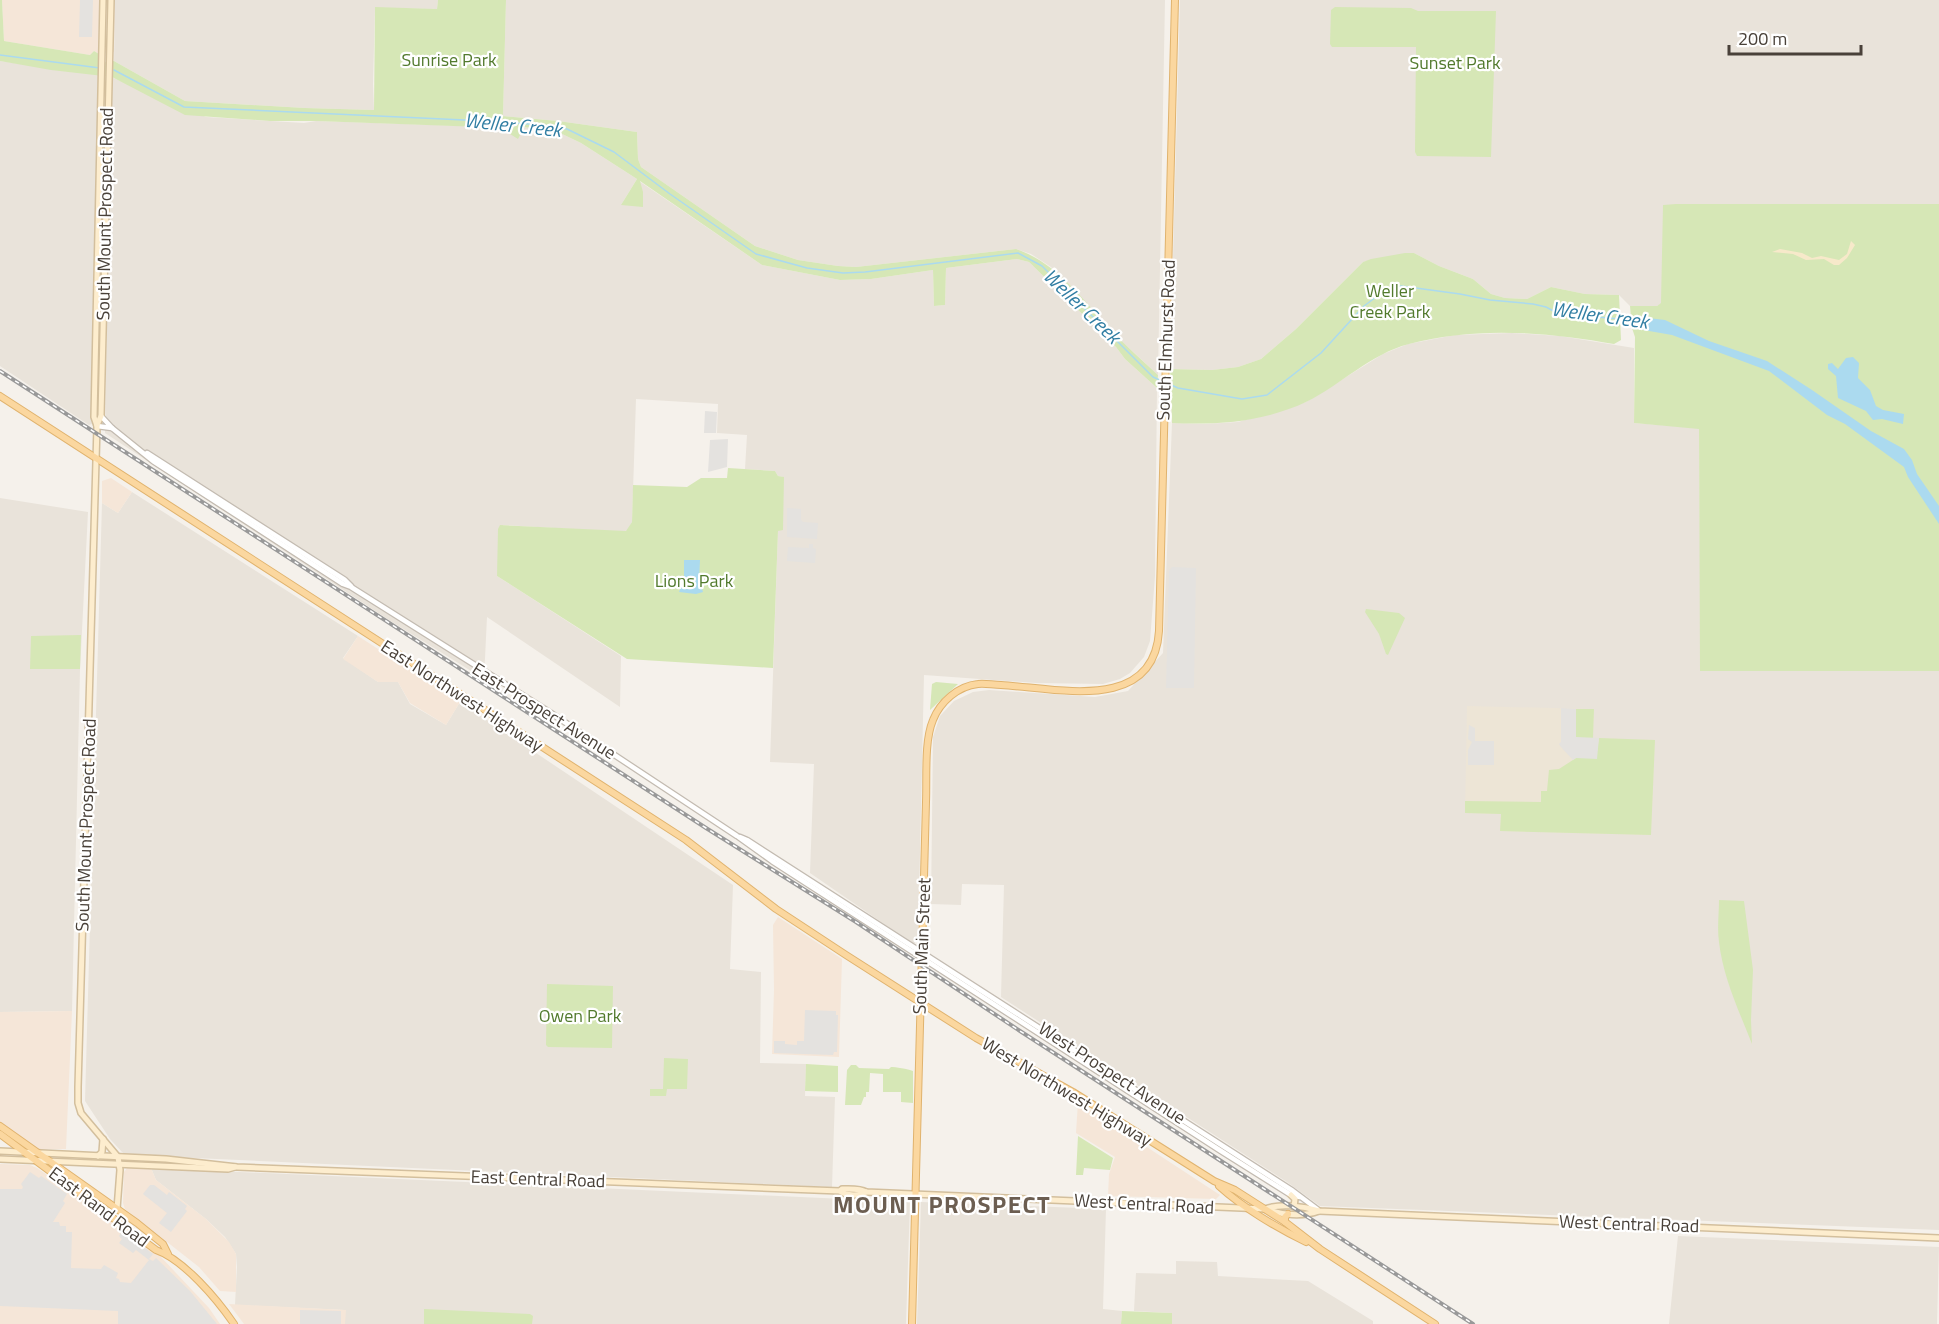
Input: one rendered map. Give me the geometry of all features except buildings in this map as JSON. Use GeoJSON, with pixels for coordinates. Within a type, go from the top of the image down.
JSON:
{"type":"FeatureCollection","features":[{"type":"Feature","properties":{"kind":"main road","name":"South Mount Prospect Road"},"geometry":{"type":"LineString","coordinates":[[97,426],[101,416],[106,79],[103,0]]}},
{"type":"Feature","properties":{"kind":"main road","name":"South Mount Prospect Road"},"geometry":{"type":"LineString","coordinates":[[106,52],[111,0]]}},
{"type":"Feature","properties":{"kind":"main road","name":"South Elmhurst Road"},"geometry":{"type":"LineString","coordinates":[[944,702],[958,691],[977,684],[1106,690],[1122,686],[1140,675],[1156,653],[1159,639],[1175,0]]}},
{"type":"Feature","properties":{"kind":"main road","name":"South Mount Prospect Road"},"geometry":{"type":"LineString","coordinates":[[106,79],[94,415],[97,426],[78,1087],[79,1109],[118,1157],[120,1165],[117,1209]]}},
{"type":"Feature","properties":{"kind":"main road","name":"East Northwest Highway"},"geometry":{"type":"LineString","coordinates":[[0,396],[686,840],[782,913],[920,1002]]}},
{"type":"Feature","properties":{"kind":"main road","name":"South Main Street"},"geometry":{"type":"LineString","coordinates":[[912,1324],[929,732],[932,721],[944,702]]}},
{"type":"Feature","properties":{"kind":"main road","name":"West Northwest Highway"},"geometry":{"type":"LineString","coordinates":[[920,1002],[1003,1054],[1072,1092],[1214,1181],[1235,1190],[1285,1222],[1314,1246]]}},
{"type":"Feature","properties":{"kind":"main road"},"geometry":{"type":"LineString","coordinates":[[0,1126],[35,1156]]}},
{"type":"Feature","properties":{"kind":"main road"},"geometry":{"type":"LineString","coordinates":[[0,1134],[35,1156]]}},
{"type":"Feature","properties":{"kind":"main road"},"geometry":{"type":"LineString","coordinates":[[98,1156],[102,1152],[103,1139]]}},
{"type":"Feature","properties":{"kind":"main road","name":"East Central Road"},"geometry":{"type":"LineString","coordinates":[[0,1151],[35,1156]]}},
{"type":"Feature","properties":{"kind":"main road","name":"East Central Road"},"geometry":{"type":"LineString","coordinates":[[0,1159],[35,1156],[98,1156],[196,1161],[237,1167],[840,1191],[849,1189],[915,1194]]}},
{"type":"Feature","properties":{"kind":"main road","name":"East Rand Road"},"geometry":{"type":"LineString","coordinates":[[35,1156],[50,1161],[161,1242],[168,1254],[192,1276],[234,1324]]}},
{"type":"Feature","properties":{"kind":"main road","name":"East Rand Road"},"geometry":{"type":"LineString","coordinates":[[35,1156],[156,1250],[168,1254]]}},
{"type":"Feature","properties":{"kind":"main road","name":"East Central Road"},"geometry":{"type":"LineString","coordinates":[[50,1161],[228,1169],[237,1167]]}},
{"type":"Feature","properties":{"kind":"main road","name":"West Northwest Highway"},"geometry":{"type":"LineString","coordinates":[[1214,1181],[1230,1196],[1250,1209],[1314,1246],[1435,1324]]}},
{"type":"Feature","properties":{"kind":"main road","name":"West Central Road"},"geometry":{"type":"LineString","coordinates":[[915,1194],[1250,1209],[1264,1209],[1273,1206],[1319,1211],[1939,1238]]}},
{"type":"Feature","properties":{"kind":"main road"},"geometry":{"type":"LineString","coordinates":[[1291,1195],[1295,1199],[1294,1207]]}},
{"type":"Feature","properties":{"kind":"main road","name":"West Central Road"},"geometry":{"type":"LineString","coordinates":[[1264,1209],[1288,1214],[1311,1214],[1319,1211]]}},
{"type":"Feature","properties":{"kind":"main road"},"geometry":{"type":"LineString","coordinates":[[1285,1222],[1288,1214]]}},
{"type":"Feature","properties":{"kind":"street","name":"East Prospect Avenue"},"geometry":{"type":"LineString","coordinates":[[101,416],[112,428],[153,461],[343,584],[551,713],[737,836],[747,840],[922,954]]}},
{"type":"Feature","properties":{"kind":"street"},"geometry":{"type":"LineString","coordinates":[[97,426],[112,428]]}},
{"type":"Feature","properties":{"kind":"street","name":"West Prospect Avenue"},"geometry":{"type":"LineString","coordinates":[[922,954],[1291,1195],[1300,1197]]}},
{"type":"Feature","properties":{"kind":"street","name":"West Prospect Avenue"},"geometry":{"type":"LineString","coordinates":[[922,954],[1214,1139],[1319,1211]]}},
{"type":"Feature","properties":{"kind":"shaded area"},"geometry":{"type":"Polygon","coordinates":[[[2,0],[115,0],[114,52],[99,54],[94,51],[90,55],[4,41],[2,0]]]}},
{"type":"Feature","properties":{"kind":"shaded area"},"geometry":{"type":"Polygon","coordinates":[[[80,0],[93,0],[92,37],[79,37],[80,0]]]}},
{"type":"Feature","properties":{"kind":"shaded area"},"geometry":{"type":"Polygon","coordinates":[[[115,0],[438,0],[437,9],[375,8],[374,110],[185,101],[114,61],[115,0]]]}},
{"type":"Feature","properties":{"kind":"shaded area"},"geometry":{"type":"Polygon","coordinates":[[[506,0],[1165,0],[1158,375],[1116,336],[1051,267],[1031,254],[1016,249],[856,267],[798,260],[755,246],[641,167],[638,159],[637,132],[503,116],[506,0]]]}},
{"type":"Feature","properties":{"kind":"shaded area"},"geometry":{"type":"Polygon","coordinates":[[[1180,0],[1939,0],[1939,204],[1676,204],[1662,303],[1657,306],[1630,306],[1619,295],[1585,294],[1551,287],[1527,299],[1505,298],[1491,294],[1473,279],[1439,266],[1414,253],[1363,262],[1296,329],[1261,359],[1238,367],[1212,370],[1170,369],[1180,0]]]}},
{"type":"Feature","properties":{"kind":"shaded area"},"geometry":{"type":"Polygon","coordinates":[[[0,61],[99,75],[92,424],[89,425],[0,366],[0,61]]]}},
{"type":"Feature","properties":{"kind":"shaded area"},"geometry":{"type":"Polygon","coordinates":[[[111,77],[206,117],[304,123],[316,121],[508,128],[509,132],[524,127],[560,133],[581,143],[637,179],[621,205],[639,181],[762,265],[840,280],[871,279],[933,270],[934,306],[945,305],[946,268],[1017,259],[1029,262],[1157,388],[1155,576],[1150,641],[1144,657],[1130,673],[1103,684],[1036,683],[924,675],[918,940],[913,944],[810,873],[814,764],[770,762],[778,530],[782,530],[783,477],[778,476],[775,471],[745,469],[747,435],[717,433],[718,404],[636,399],[632,522],[628,530],[623,532],[503,525],[497,576],[621,656],[620,707],[487,617],[484,679],[389,620],[105,433],[111,77]]]}},
{"type":"Feature","properties":{"kind":"shaded area"},"geometry":{"type":"Polygon","coordinates":[[[1512,333],[1560,336],[1634,348],[1634,423],[1699,428],[1701,671],[1939,671],[1939,1230],[1320,1206],[1287,1182],[1001,997],[1004,885],[962,884],[961,905],[931,904],[933,737],[940,716],[954,701],[973,692],[989,690],[1095,697],[1128,691],[1163,653],[1172,423],[1238,422],[1306,402],[1383,354],[1408,344],[1455,335],[1512,333]]]}},
{"type":"Feature","properties":{"kind":"shaded area"},"geometry":{"type":"Polygon","coordinates":[[[705,411],[717,412],[716,433],[704,433],[705,411]]]}},
{"type":"Feature","properties":{"kind":"shaded area"},"geometry":{"type":"Polygon","coordinates":[[[728,439],[727,467],[708,472],[710,440],[728,439]]]}},
{"type":"Feature","properties":{"kind":"shaded area"},"geometry":{"type":"Polygon","coordinates":[[[111,478],[132,492],[118,513],[102,503],[102,481],[111,478]]]}},
{"type":"Feature","properties":{"kind":"shaded area"},"geometry":{"type":"Polygon","coordinates":[[[132,492],[358,636],[343,658],[378,682],[398,682],[410,704],[446,725],[460,702],[733,885],[730,969],[761,972],[760,1063],[806,1064],[805,1096],[835,1097],[832,1187],[127,1155],[122,1152],[110,1139],[85,1101],[102,503],[118,513],[132,492]]]}},
{"type":"Feature","properties":{"kind":"shaded area"},"geometry":{"type":"Polygon","coordinates":[[[0,498],[88,512],[80,670],[72,1011],[0,1012],[0,498]]]}},
{"type":"Feature","properties":{"kind":"shaded area"},"geometry":{"type":"Polygon","coordinates":[[[787,508],[801,509],[803,522],[818,523],[817,539],[787,537],[787,508]]]}},
{"type":"Feature","properties":{"kind":"shaded area"},"geometry":{"type":"Polygon","coordinates":[[[809,544],[813,544],[813,548],[816,549],[815,563],[787,561],[788,547],[809,548],[809,544]]]}},
{"type":"Feature","properties":{"kind":"shaded area"},"geometry":{"type":"Polygon","coordinates":[[[1172,567],[1196,568],[1194,688],[1166,688],[1169,571],[1172,567]]]}},
{"type":"Feature","properties":{"kind":"shaded area"},"geometry":{"type":"Polygon","coordinates":[[[358,636],[460,702],[446,725],[410,703],[398,682],[378,682],[343,659],[358,636]]]}},
{"type":"Feature","properties":{"kind":"shaded area"},"geometry":{"type":"Polygon","coordinates":[[[1467,706],[1594,709],[1593,738],[1655,740],[1651,835],[1500,831],[1501,814],[1465,813],[1467,706]]]}},
{"type":"Feature","properties":{"kind":"shaded area"},"geometry":{"type":"Polygon","coordinates":[[[1561,708],[1576,709],[1576,737],[1599,738],[1597,759],[1576,758],[1573,760],[1561,747],[1559,744],[1561,742],[1561,708]]]}},
{"type":"Feature","properties":{"kind":"shaded area"},"geometry":{"type":"Polygon","coordinates":[[[1469,725],[1475,728],[1475,741],[1494,741],[1494,765],[1468,765],[1468,750],[1472,742],[1468,739],[1469,725]]]}},
{"type":"Feature","properties":{"kind":"shaded area"},"geometry":{"type":"Polygon","coordinates":[[[778,917],[842,959],[839,1057],[772,1054],[773,925],[778,917]]]}},
{"type":"Feature","properties":{"kind":"shaded area"},"geometry":{"type":"Polygon","coordinates":[[[805,1010],[836,1011],[838,1015],[837,1052],[833,1055],[774,1053],[774,1041],[785,1041],[785,1044],[797,1045],[797,1041],[804,1041],[805,1010]]]}},
{"type":"Feature","properties":{"kind":"shaded area"},"geometry":{"type":"Polygon","coordinates":[[[72,1011],[66,1149],[39,1149],[0,1123],[0,1012],[72,1011]]]}},
{"type":"Feature","properties":{"kind":"shaded area"},"geometry":{"type":"Polygon","coordinates":[[[1078,1102],[1220,1195],[1216,1199],[1108,1196],[1109,1174],[1115,1157],[1076,1133],[1078,1102]]]}},
{"type":"Feature","properties":{"kind":"shaded area"},"geometry":{"type":"Polygon","coordinates":[[[0,1164],[30,1165],[37,1168],[127,1231],[160,1256],[209,1308],[220,1324],[0,1324],[0,1164]]]}},
{"type":"Feature","properties":{"kind":"shaded area"},"geometry":{"type":"Polygon","coordinates":[[[128,1167],[151,1168],[156,1180],[206,1219],[229,1242],[236,1254],[236,1292],[220,1291],[199,1267],[125,1209],[123,1203],[124,1172],[128,1167]]]}},
{"type":"Feature","properties":{"kind":"shaded area"},"geometry":{"type":"Polygon","coordinates":[[[151,1168],[910,1202],[906,1324],[345,1324],[345,1310],[235,1305],[236,1254],[225,1237],[206,1219],[156,1180],[151,1168]]]}},
{"type":"Feature","properties":{"kind":"shaded area"},"geometry":{"type":"Polygon","coordinates":[[[30,1172],[39,1178],[41,1176],[67,1194],[63,1201],[65,1203],[53,1222],[66,1226],[66,1232],[72,1232],[71,1268],[101,1269],[104,1265],[118,1273],[116,1278],[120,1282],[131,1283],[149,1260],[136,1250],[133,1253],[119,1243],[122,1239],[119,1236],[122,1231],[153,1254],[149,1259],[153,1261],[156,1258],[190,1291],[217,1324],[118,1324],[118,1311],[0,1306],[0,1189],[22,1189],[21,1184],[30,1172]]]}},
{"type":"Feature","properties":{"kind":"shaded area"},"geometry":{"type":"Polygon","coordinates":[[[150,1185],[154,1185],[167,1195],[169,1192],[187,1206],[185,1209],[187,1211],[171,1232],[159,1223],[167,1213],[143,1194],[150,1185]]]}},
{"type":"Feature","properties":{"kind":"shaded area"},"geometry":{"type":"Polygon","coordinates":[[[921,1202],[1106,1209],[1103,1309],[1122,1311],[1121,1324],[917,1324],[921,1202]]]}},
{"type":"Feature","properties":{"kind":"shaded area"},"geometry":{"type":"Polygon","coordinates":[[[1678,1236],[1939,1247],[1937,1324],[1669,1324],[1678,1236]]]}},
{"type":"Feature","properties":{"kind":"shaded area"},"geometry":{"type":"Polygon","coordinates":[[[1176,1261],[1217,1262],[1218,1276],[1308,1281],[1373,1321],[1373,1324],[1172,1324],[1172,1313],[1134,1311],[1136,1273],[1176,1274],[1176,1261]]]}},
{"type":"Feature","properties":{"kind":"shaded area"},"geometry":{"type":"Polygon","coordinates":[[[229,1304],[346,1310],[345,1324],[244,1324],[229,1304]]]}},
{"type":"Feature","properties":{"kind":"shaded area"},"geometry":{"type":"Polygon","coordinates":[[[300,1310],[341,1311],[341,1324],[300,1324],[300,1310]]]}},
{"type":"Feature","properties":{"kind":"green space","name":"Sunrise Park"},"geometry":{"type":"Polygon","coordinates":[[[0,0],[2,0],[4,41],[90,55],[94,51],[99,54],[99,63],[114,61],[185,101],[374,110],[375,7],[437,9],[438,0],[506,0],[503,116],[637,132],[638,159],[641,167],[755,246],[798,260],[856,267],[1016,249],[1031,255],[1068,283],[1117,336],[1158,375],[1157,388],[1029,262],[1017,259],[946,268],[945,305],[934,306],[933,270],[871,279],[840,280],[762,265],[640,181],[643,207],[621,205],[637,179],[581,143],[560,133],[524,127],[518,139],[510,134],[508,128],[270,121],[185,115],[112,77],[0,61],[0,0]]]}},
{"type":"Feature","properties":{"kind":"green space","name":"Sunset Park"},"geometry":{"type":"Polygon","coordinates":[[[1335,7],[1411,8],[1418,11],[1496,11],[1491,157],[1417,156],[1415,152],[1416,47],[1332,47],[1330,44],[1331,10],[1335,7]]]}},
{"type":"Feature","properties":{"kind":"green space"},"geometry":{"type":"Polygon","coordinates":[[[1939,204],[1939,671],[1700,671],[1699,429],[1634,423],[1635,337],[1630,306],[1657,306],[1661,303],[1663,205],[1939,204]]]}},
{"type":"Feature","properties":{"kind":"green space","name":"Weller Creek Park"},"geometry":{"type":"Polygon","coordinates":[[[1414,253],[1439,266],[1473,279],[1491,294],[1505,298],[1527,299],[1551,287],[1585,294],[1619,295],[1621,340],[1614,344],[1563,336],[1511,333],[1434,338],[1409,344],[1381,355],[1319,395],[1290,409],[1240,421],[1172,423],[1170,369],[1212,370],[1238,367],[1261,359],[1296,329],[1363,262],[1414,253]]]}},
{"type":"Feature","properties":{"kind":"green space","name":"Lions Park"},"geometry":{"type":"Polygon","coordinates":[[[728,468],[775,471],[778,476],[784,477],[783,530],[778,531],[773,668],[627,659],[497,576],[500,525],[626,531],[632,522],[633,485],[687,487],[701,478],[727,478],[728,468]]]}},
{"type":"Feature","properties":{"kind":"green space"},"geometry":{"type":"Polygon","coordinates":[[[1366,609],[1399,613],[1405,618],[1388,655],[1379,634],[1365,612],[1366,609]]]}},
{"type":"Feature","properties":{"kind":"green space"},"geometry":{"type":"Polygon","coordinates":[[[81,635],[80,669],[30,669],[31,636],[81,635]]]}},
{"type":"Feature","properties":{"kind":"green space"},"geometry":{"type":"Polygon","coordinates":[[[936,682],[958,684],[930,710],[932,684],[936,682]]]}},
{"type":"Feature","properties":{"kind":"green space"},"geometry":{"type":"Polygon","coordinates":[[[1576,709],[1594,709],[1593,738],[1576,738],[1576,709]]]}},
{"type":"Feature","properties":{"kind":"green space"},"geometry":{"type":"Polygon","coordinates":[[[1599,738],[1655,740],[1651,835],[1500,831],[1501,814],[1465,813],[1465,801],[1541,802],[1541,791],[1547,791],[1549,770],[1559,769],[1576,758],[1597,751],[1599,738]]]}},
{"type":"Feature","properties":{"kind":"green space"},"geometry":{"type":"Polygon","coordinates":[[[1719,900],[1744,901],[1753,970],[1752,1044],[1732,994],[1721,955],[1718,932],[1719,900]]]}},
{"type":"Feature","properties":{"kind":"green space","name":"Owen Park"},"geometry":{"type":"Polygon","coordinates":[[[547,984],[613,986],[612,1048],[548,1047],[546,1045],[547,984]]]}},
{"type":"Feature","properties":{"kind":"green space"},"geometry":{"type":"Polygon","coordinates":[[[664,1058],[688,1059],[687,1089],[667,1089],[666,1096],[650,1096],[650,1089],[663,1089],[664,1058]]]}},
{"type":"Feature","properties":{"kind":"green space"},"geometry":{"type":"Polygon","coordinates":[[[806,1064],[838,1066],[838,1092],[805,1091],[806,1064]]]}},
{"type":"Feature","properties":{"kind":"green space"},"geometry":{"type":"Polygon","coordinates":[[[851,1065],[859,1068],[889,1069],[893,1067],[913,1071],[913,1103],[901,1102],[901,1092],[883,1092],[883,1074],[870,1073],[869,1092],[866,1092],[861,1105],[845,1105],[847,1070],[851,1065]]]}},
{"type":"Feature","properties":{"kind":"green space"},"geometry":{"type":"Polygon","coordinates":[[[1078,1136],[1113,1158],[1110,1170],[1084,1168],[1083,1175],[1076,1175],[1078,1136]]]}},
{"type":"Feature","properties":{"kind":"green space"},"geometry":{"type":"Polygon","coordinates":[[[424,1309],[530,1314],[533,1316],[532,1324],[424,1324],[424,1309]]]}},
{"type":"Feature","properties":{"kind":"green space"},"geometry":{"type":"Polygon","coordinates":[[[1122,1311],[1172,1313],[1172,1324],[1121,1324],[1122,1311]]]}},
{"type":"Feature","properties":{"kind":"sand"},"geometry":{"type":"Polygon","coordinates":[[[1851,241],[1855,245],[1847,258],[1839,265],[1834,265],[1824,259],[1806,260],[1793,254],[1772,252],[1780,249],[1802,253],[1812,258],[1821,256],[1839,260],[1847,254],[1851,241]]]}},
{"type":"Feature","properties":{"kind":"water"},"geometry":{"type":"Polygon","coordinates":[[[1631,316],[1665,320],[1709,341],[1767,361],[1871,431],[1904,449],[1912,460],[1917,474],[1939,506],[1939,524],[1908,477],[1904,467],[1845,424],[1827,415],[1769,371],[1672,335],[1632,328],[1631,316]]]}},
{"type":"Feature","properties":{"kind":"water"},"geometry":{"type":"Polygon","coordinates":[[[1853,357],[1859,363],[1858,378],[1870,390],[1876,406],[1883,410],[1904,414],[1903,424],[1882,419],[1873,420],[1866,411],[1838,398],[1836,376],[1828,369],[1828,364],[1832,363],[1838,369],[1846,358],[1853,357]]]}},
{"type":"Feature","properties":{"kind":"water"},"geometry":{"type":"Polygon","coordinates":[[[684,560],[700,560],[699,580],[703,592],[696,594],[679,592],[684,580],[684,560]]]}},
{"type":"Feature","properties":{"kind":"waterway","name":"Weller Creek"},"geometry":{"type":"LineString","coordinates":[[0,55],[100,68]]}},
{"type":"Feature","properties":{"kind":"waterway","name":"Weller Creek"},"geometry":{"type":"LineString","coordinates":[[114,70],[184,107],[486,121],[567,129],[614,152],[756,254],[807,268],[843,273],[865,272],[1018,253],[1042,266],[1153,377],[1164,382]]}},
{"type":"Feature","properties":{"kind":"waterway","name":"Weller Creek"},"geometry":{"type":"LineString","coordinates":[[1169,384],[1178,388],[1242,399],[1267,395],[1321,353],[1364,306],[1380,294],[1401,286],[1490,300],[1533,304],[1546,307],[1559,314],[1633,320]]}},
{"type":"Feature","properties":{"kind":"railway"},"geometry":{"type":"LineString","coordinates":[[0,371],[706,828],[856,922],[1473,1324]]}},
{"type":"Feature","properties":{"kind":"district","name":"MOUNT PROSPECT"},"geometry":{"type":"Point","coordinates":[942,1205]}}]}
